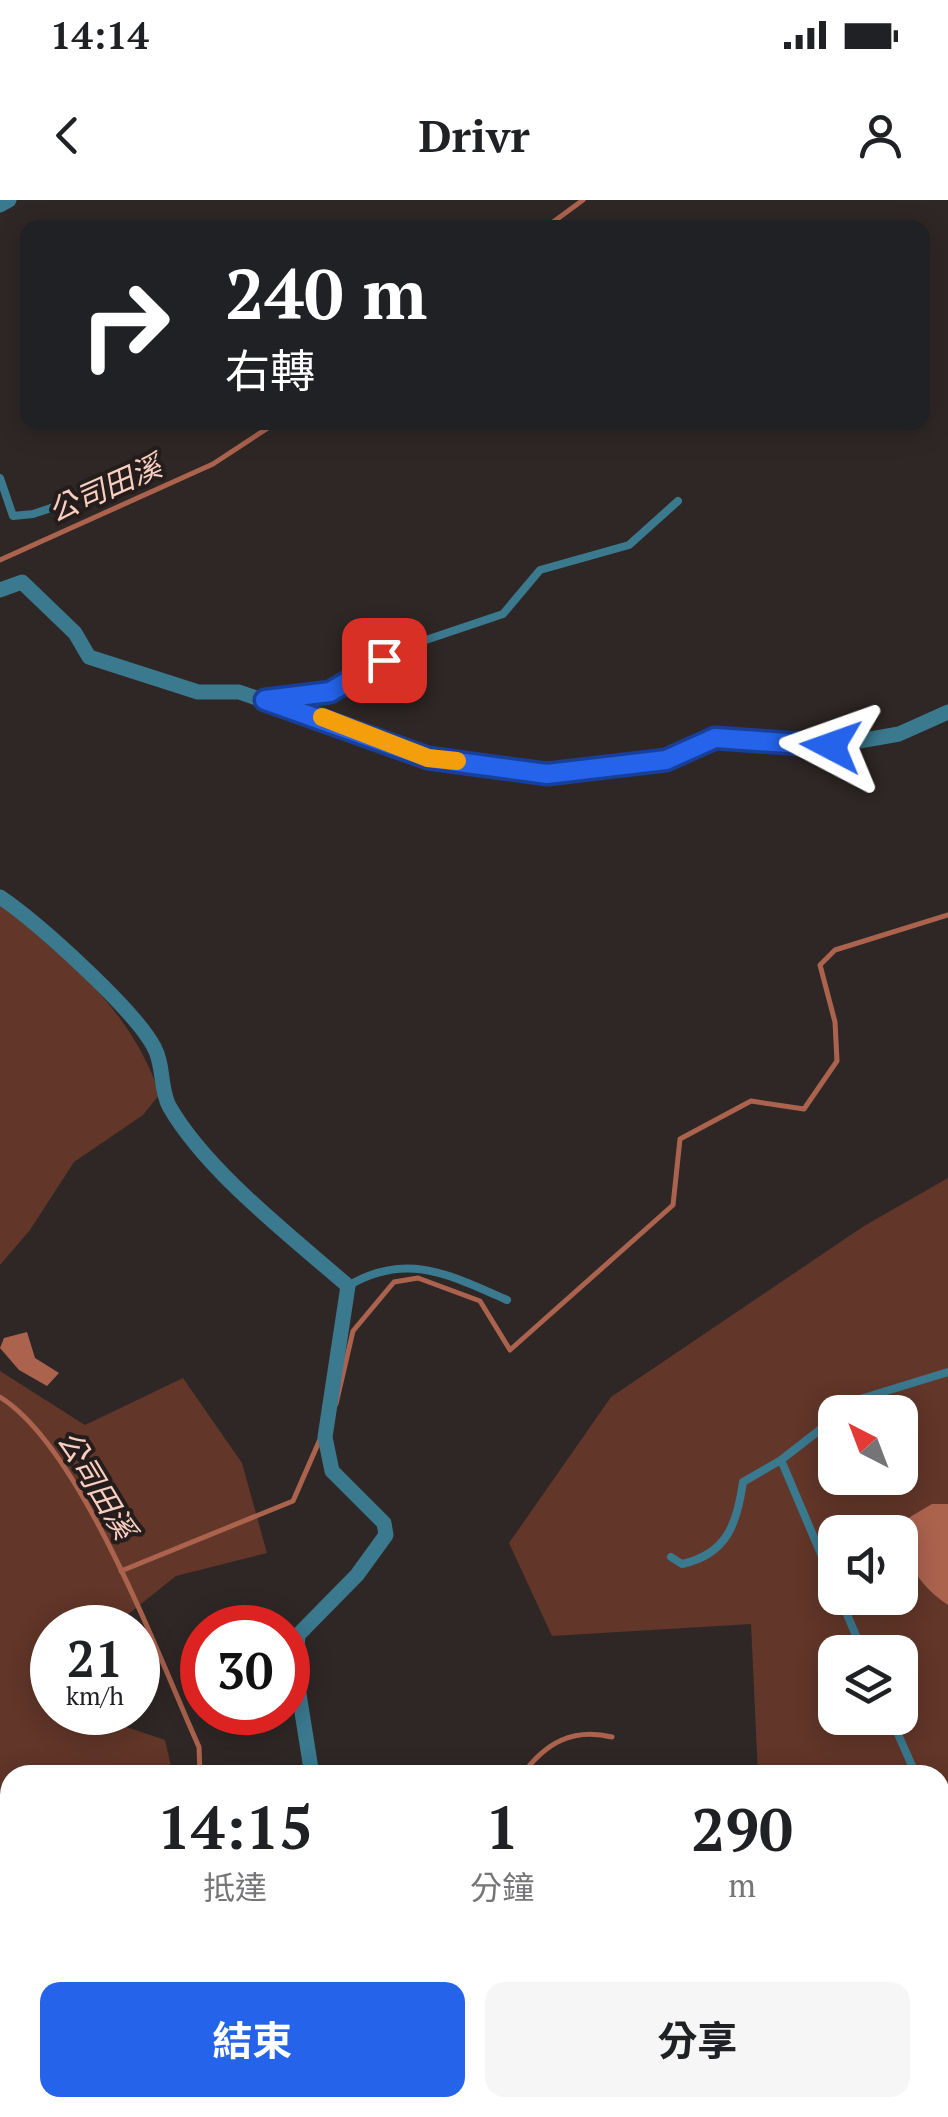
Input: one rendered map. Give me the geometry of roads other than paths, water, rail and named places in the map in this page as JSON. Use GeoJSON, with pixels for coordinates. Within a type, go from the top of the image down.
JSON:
{"type":"FeatureCollection","features":[{"type":"Feature","properties":{"kind":"street"},"geometry":{"type":"LineString","coordinates":[[0,206],[9,200]]}},
{"type":"Feature","properties":{"kind":"street"},"geometry":{"type":"LineString","coordinates":[[0,590],[22,582],[76,634],[90,657],[198,692],[239,692],[428,758],[547,774],[666,760],[715,738],[831,746],[899,734],[948,712]]}},
{"type":"Feature","properties":{"kind":"street"},"geometry":{"type":"LineString","coordinates":[[0,897],[68,953],[154,1046],[168,1104],[216,1163],[255,1204],[348,1286],[325,1437],[332,1470],[384,1523],[386,1534],[357,1575],[298,1635],[295,1669],[310,1765]]}},
{"type":"Feature","properties":{"kind":"lane"},"geometry":{"type":"LineString","coordinates":[[0,478],[13,516],[33,514],[75,500]]}},
{"type":"Feature","properties":{"kind":"lane"},"geometry":{"type":"LineString","coordinates":[[265,700],[330,692],[411,644],[503,614],[540,570],[628,545],[678,500]]}},
{"type":"Feature","properties":{"kind":"lane"},"geometry":{"type":"LineString","coordinates":[[348,1286],[375,1270],[408,1266],[458,1278],[507,1300]]}},
{"type":"Feature","properties":{"kind":"lane"},"geometry":{"type":"LineString","coordinates":[[873,1395],[948,1372]]}},
{"type":"Feature","properties":{"kind":"lane"},"geometry":{"type":"LineString","coordinates":[[671,1557],[682,1564],[704,1559],[731,1534],[742,1482],[818,1431]]}},
{"type":"Feature","properties":{"kind":"lane"},"geometry":{"type":"LineString","coordinates":[[780,1460],[818,1548]]}},
{"type":"Feature","properties":{"kind":"lane"},"geometry":{"type":"LineString","coordinates":[[898,1735],[912,1765]]}},
{"type":"Feature","properties":{"kind":"waterway","name":"公司田溪"},"geometry":{"type":"LineString","coordinates":[[556,220],[583,200]]}},
{"type":"Feature","properties":{"kind":"waterway","name":"公司田溪"},"geometry":{"type":"LineString","coordinates":[[0,560],[213,464],[265,430]]}},
{"type":"Feature","properties":{"kind":"waterway"},"geometry":{"type":"LineString","coordinates":[[336,1404],[353,1331],[394,1282],[418,1278],[480,1301],[510,1350],[673,1205],[680,1139],[751,1101],[804,1109],[837,1061],[835,1022],[820,965],[835,950],[948,915]]}},
{"type":"Feature","properties":{"kind":"waterway","name":"公司田溪"},"geometry":{"type":"LineString","coordinates":[[0,1397],[30,1423],[60,1460],[88,1506],[140,1610],[199,1747],[200,1765]]}},
{"type":"Feature","properties":{"kind":"waterway"},"geometry":{"type":"LineString","coordinates":[[121,1571],[293,1501],[321,1437]]}},
{"type":"Feature","properties":{"kind":"waterway"},"geometry":{"type":"LineString","coordinates":[[530,1765],[561,1740],[585,1734],[612,1737]]}}]}
